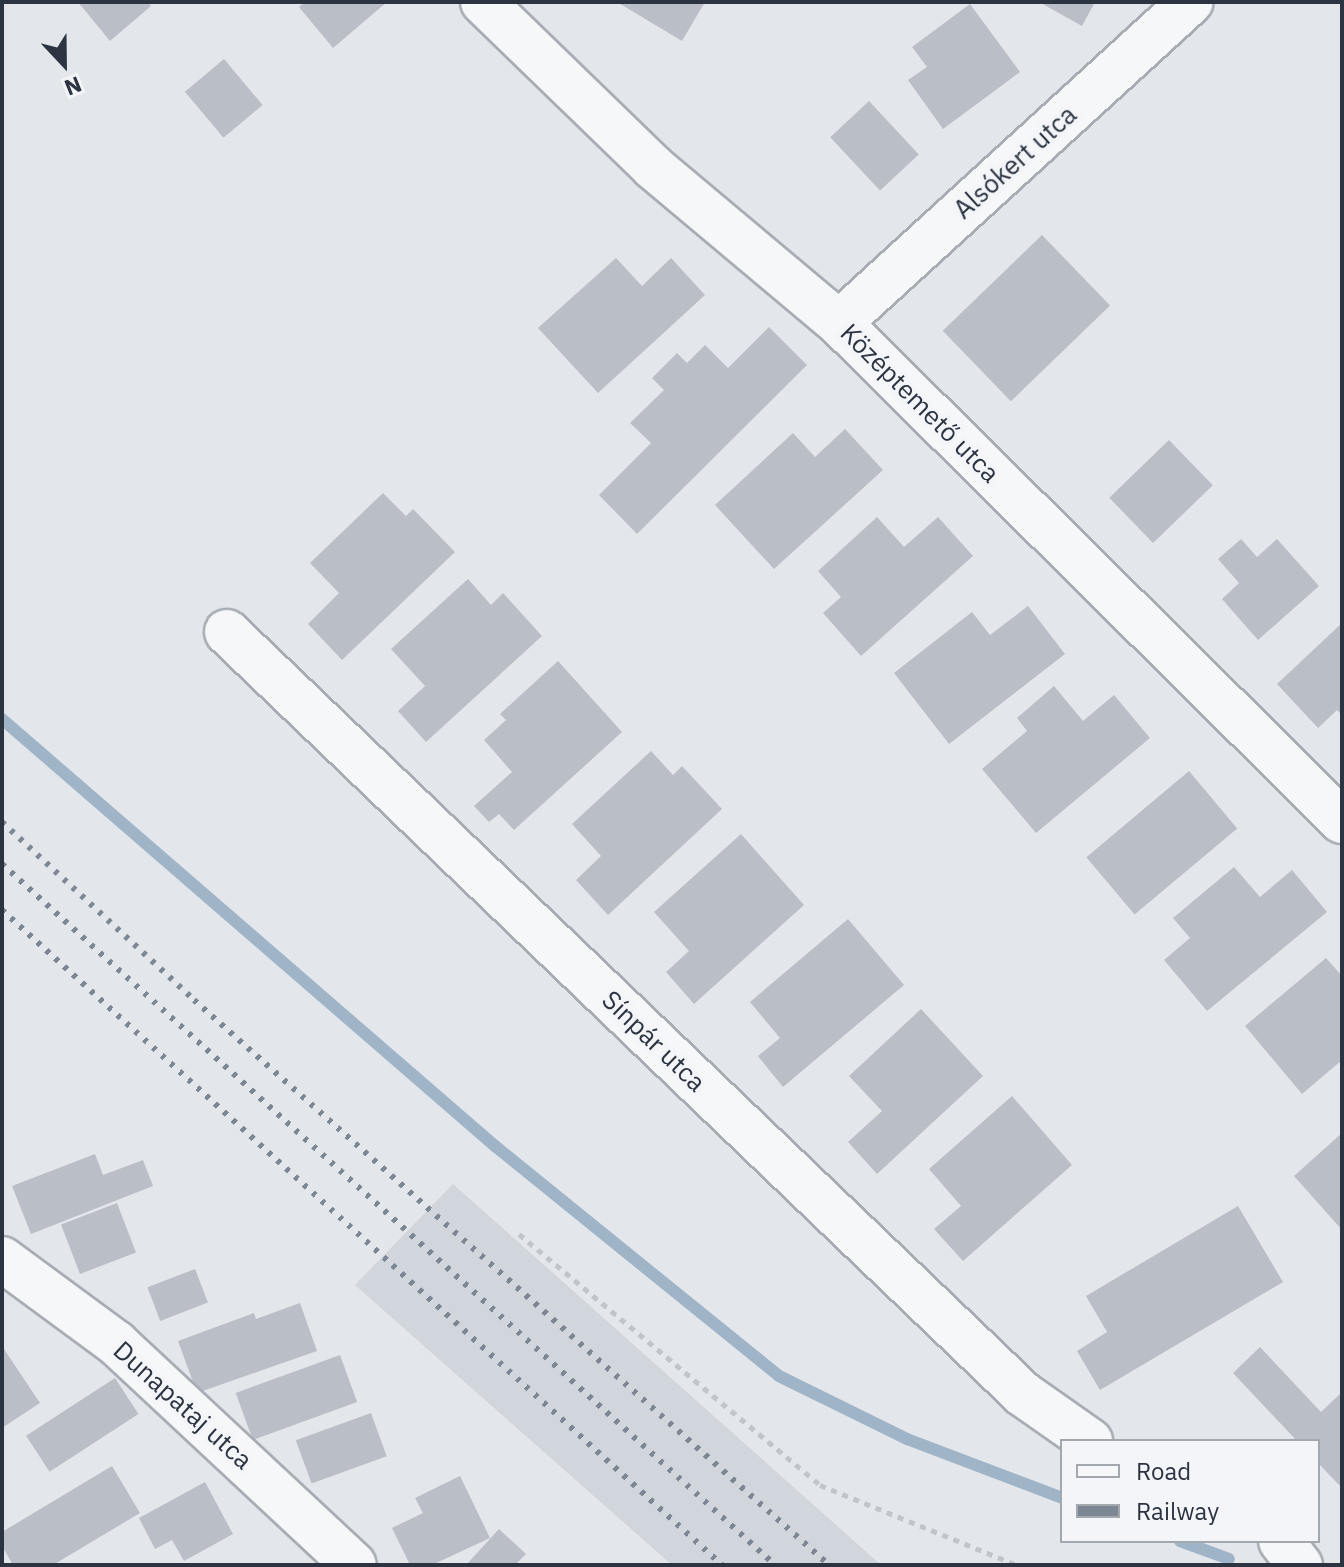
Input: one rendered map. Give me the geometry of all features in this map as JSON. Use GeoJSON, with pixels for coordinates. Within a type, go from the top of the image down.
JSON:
{"type":"FeatureCollection","features":[{"type":"Feature","properties":{"kind":"street","name":"Alsókert utca"},"geometry":{"type":"LineString","coordinates":[[839,323],[1190,2]]}},
{"type":"Feature","properties":{"kind":"street","name":"Középtemető utca"},"geometry":{"type":"LineString","coordinates":[[503,10],[653,167],[839,323],[1342,821]]}},
{"type":"Feature","properties":{"kind":"street","name":"Sínpár utca"},"geometry":{"type":"LineString","coordinates":[[227,632],[1023,1394],[1087,1439]]}},
{"type":"Feature","properties":{"kind":"street","name":"Dunapataj utca"},"geometry":{"type":"LineString","coordinates":[[2,1259],[116,1343],[354,1565]]}},
{"type":"Feature","properties":{"kind":"street"},"geometry":{"type":"LineString","coordinates":[[1283,1543],[1300,1565]]}},
{"type":"Feature","properties":{"kind":"path"},"geometry":{"type":"LineString","coordinates":[[519,1234],[820,1485],[1017,1565]]}},
{"type":"Feature","properties":{"kind":"shaded area"},"geometry":{"type":"Polygon","coordinates":[[[453,1184],[881,1565],[672,1565],[355,1285],[453,1184]]]}},
{"type":"Feature","properties":{"kind":"building"},"geometry":{"type":"Polygon","coordinates":[[[78,2],[148,2],[151,6],[110,41],[78,2]]]}},
{"type":"Feature","properties":{"kind":"building"},"geometry":{"type":"Polygon","coordinates":[[[305,2],[387,2],[333,48],[299,7],[305,2]]]}},
{"type":"Feature","properties":{"kind":"building"},"geometry":{"type":"Polygon","coordinates":[[[617,2],[705,2],[682,41],[617,2]]]}},
{"type":"Feature","properties":{"kind":"building"},"geometry":{"type":"Polygon","coordinates":[[[1039,2],[1095,2],[1082,26],[1039,2]]]}},
{"type":"Feature","properties":{"kind":"building"},"geometry":{"type":"Polygon","coordinates":[[[970,4],[1020,72],[943,129],[908,80],[927,67],[912,47],[970,4]]]}},
{"type":"Feature","properties":{"kind":"building"},"geometry":{"type":"Polygon","coordinates":[[[224,59],[263,105],[223,138],[185,92],[224,59]]]}},
{"type":"Feature","properties":{"kind":"building"},"geometry":{"type":"Polygon","coordinates":[[[869,101],[919,154],[880,191],[830,137],[869,101]]]}},
{"type":"Feature","properties":{"kind":"building"},"geometry":{"type":"Polygon","coordinates":[[[1042,235],[1110,305],[1011,401],[943,331],[1042,235]]]}},
{"type":"Feature","properties":{"kind":"building"},"geometry":{"type":"Polygon","coordinates":[[[616,258],[642,286],[671,258],[705,295],[598,393],[538,328],[616,258]]]}},
{"type":"Feature","properties":{"kind":"building"},"geometry":{"type":"Polygon","coordinates":[[[769,327],[807,365],[637,534],[599,495],[651,443],[630,423],[664,390],[652,378],[677,353],[687,363],[705,345],[728,368],[769,327]]]}},
{"type":"Feature","properties":{"kind":"building"},"geometry":{"type":"Polygon","coordinates":[[[845,429],[883,470],[774,569],[715,505],[793,433],[815,457],[845,429]]]}},
{"type":"Feature","properties":{"kind":"building"},"geometry":{"type":"Polygon","coordinates":[[[1169,440],[1213,485],[1153,543],[1109,498],[1169,440]]]}},
{"type":"Feature","properties":{"kind":"building"},"geometry":{"type":"Polygon","coordinates":[[[383,493],[406,516],[413,509],[455,552],[342,660],[308,624],[339,593],[310,563],[383,493]]]}},
{"type":"Feature","properties":{"kind":"building"},"geometry":{"type":"Polygon","coordinates":[[[877,517],[904,547],[938,517],[973,556],[861,656],[823,613],[841,597],[818,571],[877,517]]]}},
{"type":"Feature","properties":{"kind":"building"},"geometry":{"type":"Polygon","coordinates":[[[1241,539],[1257,557],[1277,539],[1319,586],[1258,640],[1222,599],[1239,583],[1218,559],[1241,539]]]}},
{"type":"Feature","properties":{"kind":"building"},"geometry":{"type":"Polygon","coordinates":[[[468,579],[491,605],[503,593],[542,636],[426,742],[398,711],[425,686],[391,649],[468,579]]]}},
{"type":"Feature","properties":{"kind":"building"},"geometry":{"type":"Polygon","coordinates":[[[1028,606],[1065,654],[949,744],[894,673],[972,612],[990,635],[1028,606]]]}},
{"type":"Feature","properties":{"kind":"building"},"geometry":{"type":"Polygon","coordinates":[[[1342,623],[1342,715],[1337,710],[1318,728],[1277,684],[1342,623]]]}},
{"type":"Feature","properties":{"kind":"building"},"geometry":{"type":"Polygon","coordinates":[[[558,661],[622,732],[514,830],[499,814],[489,822],[474,806],[512,772],[484,740],[506,720],[500,714],[558,661]]]}},
{"type":"Feature","properties":{"kind":"building"},"geometry":{"type":"Polygon","coordinates":[[[1054,686],[1083,721],[1114,695],[1150,738],[1036,833],[982,769],[1027,731],[1017,718],[1054,686]]]}},
{"type":"Feature","properties":{"kind":"building"},"geometry":{"type":"Polygon","coordinates":[[[651,751],[673,775],[682,766],[722,809],[608,915],[576,880],[601,856],[572,824],[651,751]]]}},
{"type":"Feature","properties":{"kind":"building"},"geometry":{"type":"Polygon","coordinates":[[[1189,771],[1237,828],[1135,915],[1086,857],[1189,771]]]}},
{"type":"Feature","properties":{"kind":"building"},"geometry":{"type":"Polygon","coordinates":[[[741,834],[804,905],[694,1004],[666,972],[689,951],[654,912],[741,834]]]}},
{"type":"Feature","properties":{"kind":"building"},"geometry":{"type":"Polygon","coordinates":[[[1234,867],[1260,897],[1292,870],[1327,912],[1207,1011],[1164,960],[1190,938],[1173,918],[1234,867]]]}},
{"type":"Feature","properties":{"kind":"building"},"geometry":{"type":"Polygon","coordinates":[[[848,919],[904,985],[783,1087],[758,1056],[780,1038],[750,1002],[848,919]]]}},
{"type":"Feature","properties":{"kind":"building"},"geometry":{"type":"Polygon","coordinates":[[[1326,958],[1342,976],[1342,1060],[1302,1094],[1245,1026],[1326,958]]]}},
{"type":"Feature","properties":{"kind":"building"},"geometry":{"type":"Polygon","coordinates":[[[921,1009],[983,1076],[877,1174],[848,1142],[882,1111],[849,1076],[921,1009]]]}},
{"type":"Feature","properties":{"kind":"building"},"geometry":{"type":"Polygon","coordinates":[[[1012,1096],[1072,1165],[963,1261],[934,1229],[961,1206],[929,1169],[1012,1096]]]}},
{"type":"Feature","properties":{"kind":"building"},"geometry":{"type":"Polygon","coordinates":[[[1342,1133],[1342,1230],[1294,1176],[1342,1133]]]}},
{"type":"Feature","properties":{"kind":"building"},"geometry":{"type":"Polygon","coordinates":[[[95,1154],[103,1175],[143,1160],[153,1186],[31,1234],[12,1186],[95,1154]]]}},
{"type":"Feature","properties":{"kind":"building"},"geometry":{"type":"Polygon","coordinates":[[[117,1203],[136,1252],[80,1274],[61,1225],[117,1203]]]}},
{"type":"Feature","properties":{"kind":"building"},"geometry":{"type":"Polygon","coordinates":[[[1238,1206],[1283,1282],[1100,1390],[1077,1351],[1107,1332],[1086,1296],[1238,1206]]]}},
{"type":"Feature","properties":{"kind":"building"},"geometry":{"type":"Polygon","coordinates":[[[195,1269],[208,1303],[160,1321],[147,1287],[195,1269]]]}},
{"type":"Feature","properties":{"kind":"building"},"geometry":{"type":"Polygon","coordinates":[[[300,1303],[317,1351],[197,1393],[178,1341],[254,1313],[256,1319],[300,1303]]]}},
{"type":"Feature","properties":{"kind":"building"},"geometry":{"type":"Polygon","coordinates":[[[2,1346],[40,1403],[2,1428],[2,1346]]]}},
{"type":"Feature","properties":{"kind":"building"},"geometry":{"type":"Polygon","coordinates":[[[1260,1347],[1321,1412],[1342,1392],[1342,1488],[1320,1465],[1320,1439],[1295,1439],[1233,1373],[1260,1347]]]}},
{"type":"Feature","properties":{"kind":"building"},"geometry":{"type":"Polygon","coordinates":[[[340,1355],[357,1402],[253,1440],[236,1393],[340,1355]]]}},
{"type":"Feature","properties":{"kind":"building"},"geometry":{"type":"Polygon","coordinates":[[[115,1378],[138,1414],[50,1472],[26,1436],[115,1378]]]}},
{"type":"Feature","properties":{"kind":"building"},"geometry":{"type":"Polygon","coordinates":[[[371,1413],[387,1456],[312,1484],[296,1440],[371,1413]]]}},
{"type":"Feature","properties":{"kind":"building"},"geometry":{"type":"Polygon","coordinates":[[[112,1466],[140,1513],[53,1565],[13,1565],[2,1546],[2,1532],[112,1466]]]}},
{"type":"Feature","properties":{"kind":"building"},"geometry":{"type":"Polygon","coordinates":[[[460,1476],[490,1538],[432,1565],[410,1565],[392,1528],[423,1513],[415,1498],[460,1476]]]}},
{"type":"Feature","properties":{"kind":"building"},"geometry":{"type":"Polygon","coordinates":[[[205,1482],[233,1534],[184,1561],[172,1540],[155,1549],[139,1518],[205,1482]]]}},
{"type":"Feature","properties":{"kind":"building"},"geometry":{"type":"Polygon","coordinates":[[[499,1529],[526,1554],[515,1565],[466,1565],[499,1529]]]}},
{"type":"Feature","properties":{"kind":"waterway"},"geometry":{"type":"LineString","coordinates":[[2,719],[495,1146],[779,1376],[907,1439],[1060,1497]]}},
{"type":"Feature","properties":{"kind":"waterway"},"geometry":{"type":"LineString","coordinates":[[1185,1543],[1229,1559]]}},
{"type":"Feature","properties":{"kind":"railway"},"geometry":{"type":"LineString","coordinates":[[2,822],[194,1000],[829,1565]]}},
{"type":"Feature","properties":{"kind":"railway"},"geometry":{"type":"LineString","coordinates":[[2,864],[775,1565]]}},
{"type":"Feature","properties":{"kind":"railway"},"geometry":{"type":"LineString","coordinates":[[2,910],[722,1565]]}}]}
